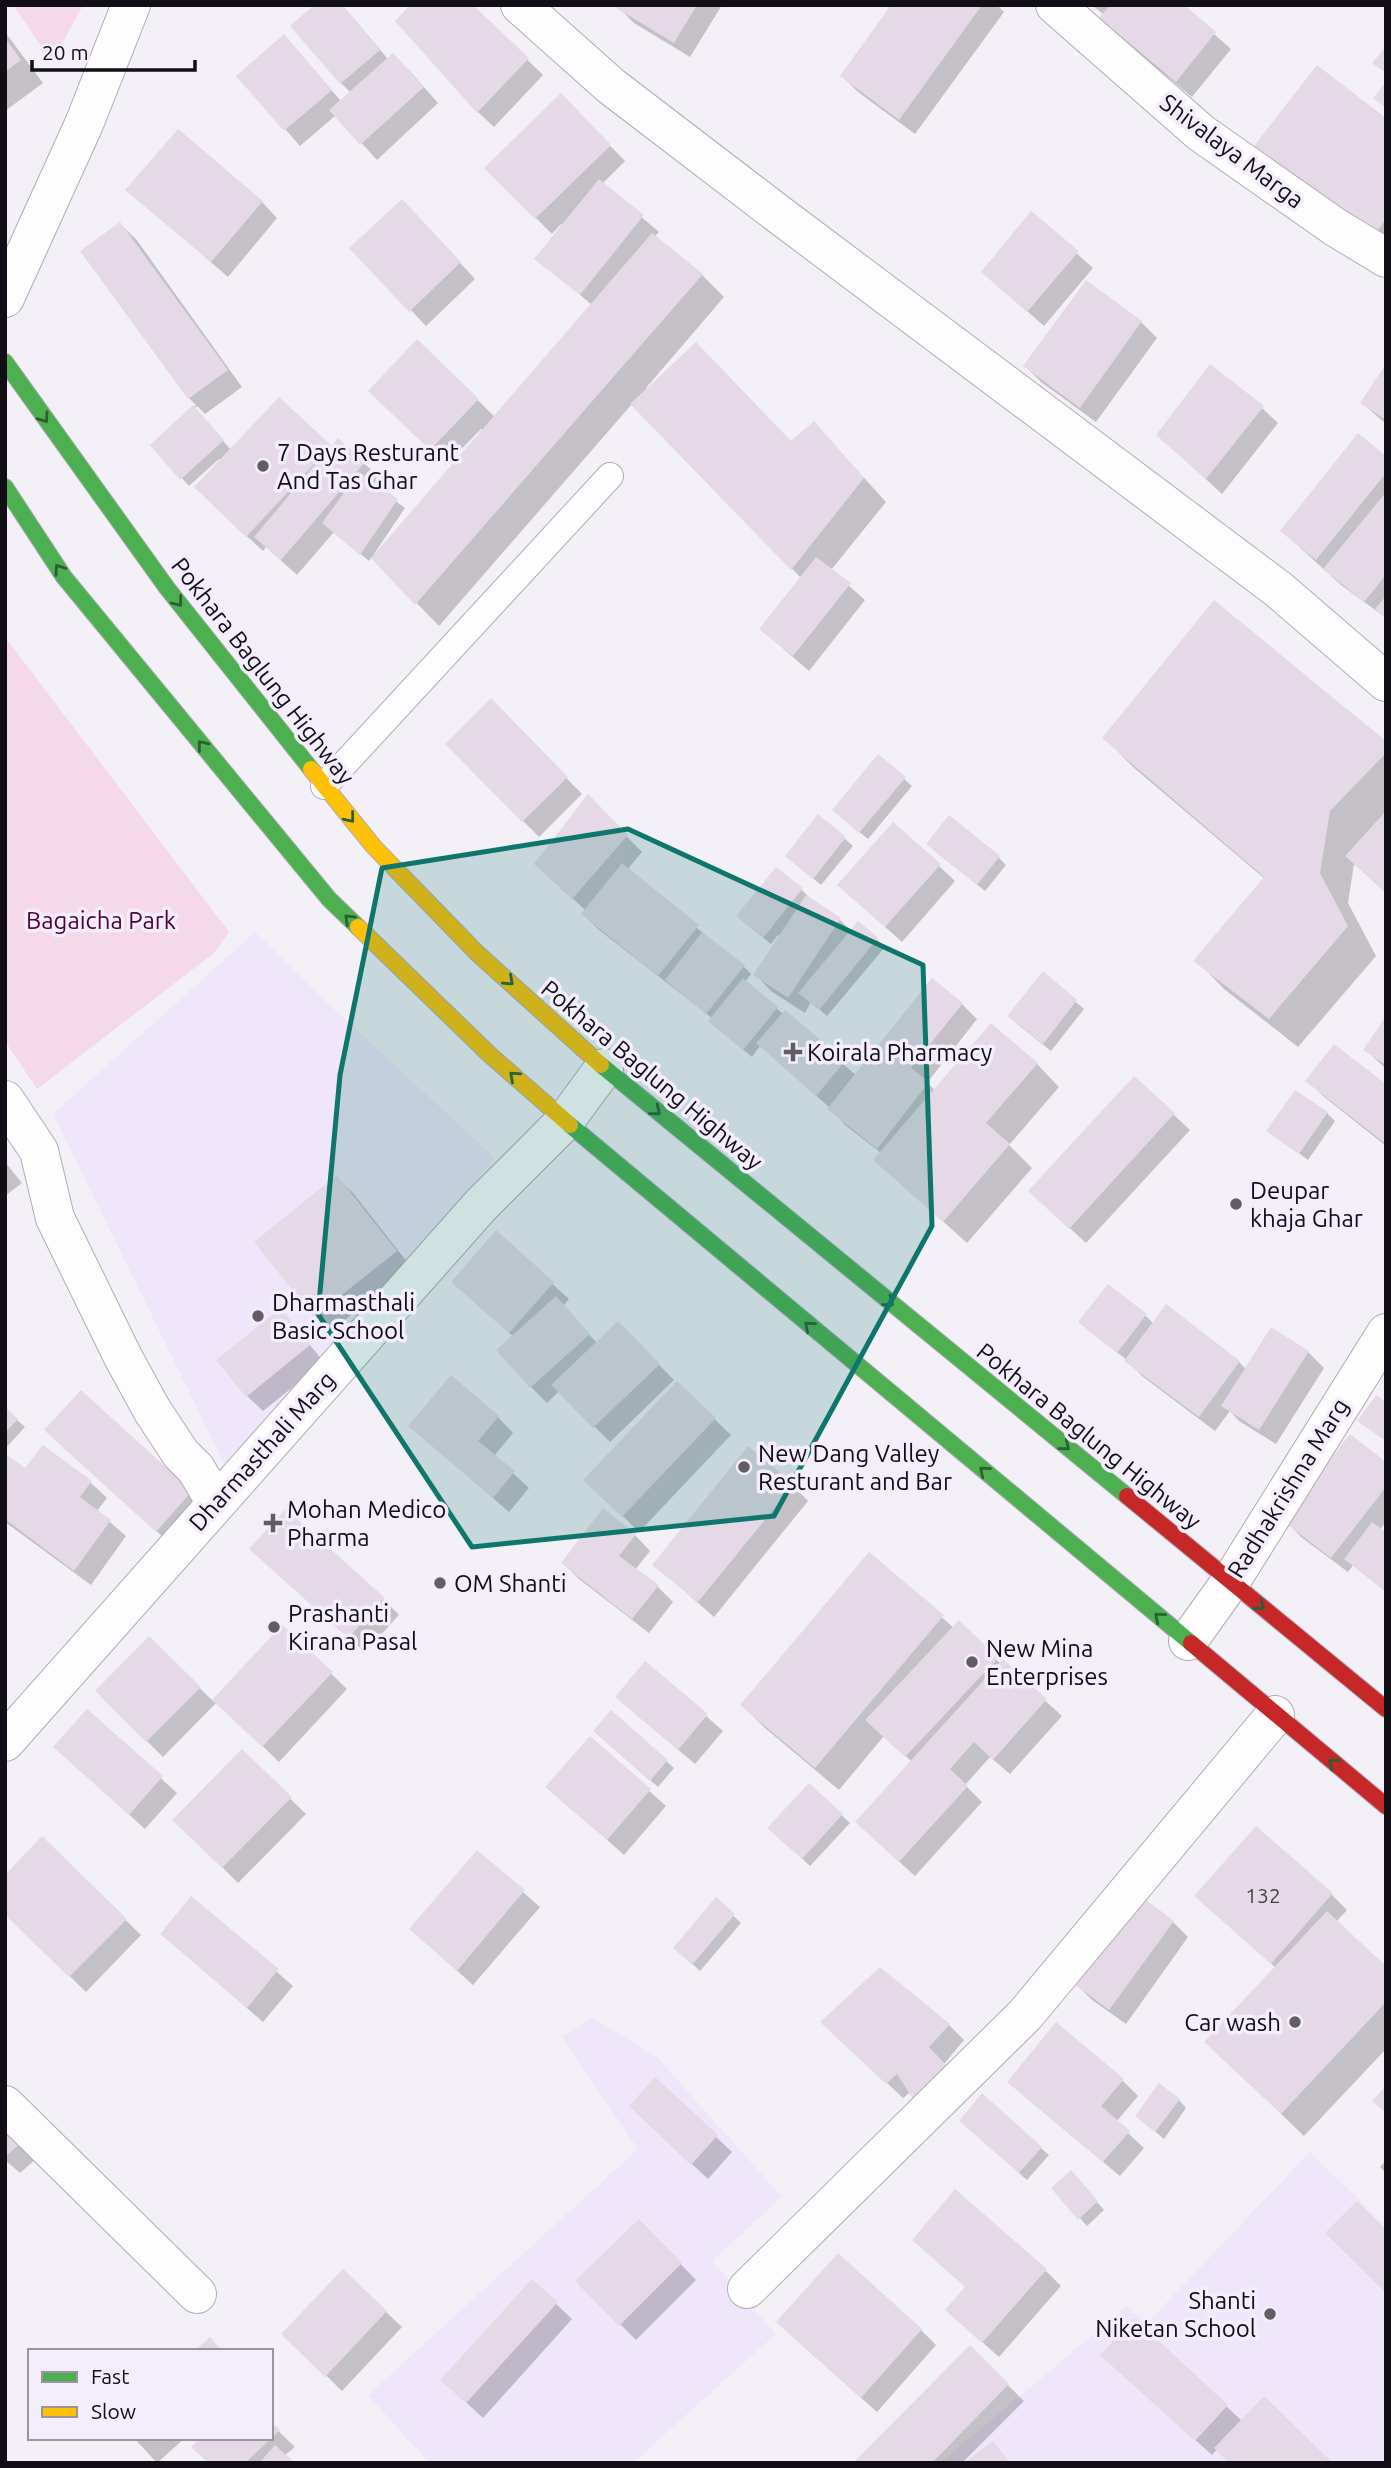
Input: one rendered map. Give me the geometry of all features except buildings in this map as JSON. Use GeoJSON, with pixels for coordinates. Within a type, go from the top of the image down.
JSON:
{"type":"FeatureCollection","features":[{"type":"Feature","properties":{"kind":"highway","name":"Pokhara Baglung Highway"},"geometry":{"type":"LineString","coordinates":[[5,362],[167,588],[324,786],[373,847],[477,953],[604,1068],[1386,1709]]}},
{"type":"Feature","properties":{"kind":"highway"},"geometry":{"type":"LineString","coordinates":[[5,487],[64,577],[329,899],[490,1055],[565,1121],[1386,1806]]}},
{"type":"Feature","properties":{"kind":"street"},"geometry":{"type":"LineString","coordinates":[[5,298],[84,124],[131,5]]}},
{"type":"Feature","properties":{"kind":"street"},"geometry":{"type":"LineString","coordinates":[[520,5],[611,86],[1278,589],[1386,682]]}},
{"type":"Feature","properties":{"kind":"street","name":"Shivalaya Marga"},"geometry":{"type":"LineString","coordinates":[[1055,5],[1201,133],[1335,227],[1386,258]]}},
{"type":"Feature","properties":{"kind":"street","name":"Dharmasthali Marg"},"geometry":{"type":"LineString","coordinates":[[5,1742],[481,1205],[565,1121],[604,1068]]}},
{"type":"Feature","properties":{"kind":"street"},"geometry":{"type":"LineString","coordinates":[[5,1100],[39,1151],[55,1218],[123,1357],[152,1410],[181,1454],[196,1469],[216,1503]]}},
{"type":"Feature","properties":{"kind":"street","name":"Radhakrishna Marg"},"geometry":{"type":"LineString","coordinates":[[1188,1641],[1231,1581],[1386,1333]]}},
{"type":"Feature","properties":{"kind":"street"},"geometry":{"type":"LineString","coordinates":[[747,2289],[1025,2015],[1275,1716]]}},
{"type":"Feature","properties":{"kind":"street"},"geometry":{"type":"LineString","coordinates":[[5,2105],[197,2294]]}},
{"type":"Feature","properties":{"kind":"lane"},"geometry":{"type":"LineString","coordinates":[[324,786],[610,476]]}},
{"type":"Feature","properties":{"kind":"highlighted area"},"geometry":{"type":"Polygon","coordinates":[[[628,829],[923,965],[932,1226],[774,1516],[472,1547],[318,1314],[340,1075],[382,868],[628,829]]]}},
{"type":"Feature","properties":{"kind":"shaded area","name":"Dharmasthali Basic School"},"geometry":{"type":"Polygon","coordinates":[[[255,932],[495,1158],[230,1475],[53,1114],[255,932]]]}},
{"type":"Feature","properties":{"kind":"shaded area"},"geometry":{"type":"Polygon","coordinates":[[[592,2017],[657,2057],[782,2197],[712,2261],[776,2334],[633,2463],[429,2463],[368,2395],[638,2149],[562,2037],[592,2017]]]}},
{"type":"Feature","properties":{"kind":"shaded area","name":"Shanti Niketan School"},"geometry":{"type":"Polygon","coordinates":[[[1310,2152],[1386,2226],[1386,2463],[940,2463],[1127,2306],[1147,2323],[1310,2152]]]}},
{"type":"Feature","properties":{"kind":"green space"},"geometry":{"type":"Polygon","coordinates":[[[13,5],[83,5],[52,62],[13,5]]]}},
{"type":"Feature","properties":{"kind":"green space","name":"Bagaicha Park"},"geometry":{"type":"Polygon","coordinates":[[[5,637],[229,932],[214,953],[37,1089],[5,1041],[5,637]]]}},
{"type":"Feature","properties":{"kind":"traffic: fast"},"geometry":{"type":"LineString","coordinates":[[5,362],[167,588],[311,769]]}},
{"type":"Feature","properties":{"kind":"traffic: fast"},"geometry":{"type":"LineString","coordinates":[[5,487],[64,577],[329,899],[358,927]]}},
{"type":"Feature","properties":{"kind":"traffic: fast"},"geometry":{"type":"LineString","coordinates":[[601,1065],[1127,1496]]}},
{"type":"Feature","properties":{"kind":"traffic: fast"},"geometry":{"type":"LineString","coordinates":[[570,1125],[1191,1643]]}},
{"type":"Feature","properties":{"kind":"traffic: slow"},"geometry":{"type":"LineString","coordinates":[[311,769],[374,847],[477,953],[601,1065]]}},
{"type":"Feature","properties":{"kind":"traffic: slow"},"geometry":{"type":"LineString","coordinates":[[358,927],[490,1055],[570,1125]]}},
{"type":"Feature","properties":{"kind":"traffic: jam"},"geometry":{"type":"LineString","coordinates":[[1127,1496],[1386,1709]]}},
{"type":"Feature","properties":{"kind":"traffic: jam"},"geometry":{"type":"LineString","coordinates":[[1191,1643],[1386,1806]]}},
{"type":"Feature","properties":{"kind":"place","name":"7 Days Resturant And Tas Ghar"},"geometry":{"type":"Point","coordinates":[263,466]}},
{"type":"Feature","properties":{"kind":"place","name":"Koirala Pharmacy"},"geometry":{"type":"Point","coordinates":[793,1052]}},
{"type":"Feature","properties":{"kind":"place","name":"Deupar khaja Ghar"},"geometry":{"type":"Point","coordinates":[1236,1204]}},
{"type":"Feature","properties":{"kind":"place","name":"Dharmasthali Basic School"},"geometry":{"type":"Point","coordinates":[258,1316]}},
{"type":"Feature","properties":{"kind":"place","name":"New Dang Valley Resturant and Bar"},"geometry":{"type":"Point","coordinates":[744,1467]}},
{"type":"Feature","properties":{"kind":"place","name":"Mohan Medico Pharma"},"geometry":{"type":"Point","coordinates":[273,1523]}},
{"type":"Feature","properties":{"kind":"place","name":"OM Shanti"},"geometry":{"type":"Point","coordinates":[440,1583]}},
{"type":"Feature","properties":{"kind":"place","name":"Prashanti Kirana Pasal"},"geometry":{"type":"Point","coordinates":[274,1627]}},
{"type":"Feature","properties":{"kind":"place","name":"New Mina Enterprises"},"geometry":{"type":"Point","coordinates":[972,1662]}},
{"type":"Feature","properties":{"kind":"place","name":"Car wash"},"geometry":{"type":"Point","coordinates":[1295,2022]}},
{"type":"Feature","properties":{"kind":"place","name":"Shanti Niketan School"},"geometry":{"type":"Point","coordinates":[1270,2314]}}]}
